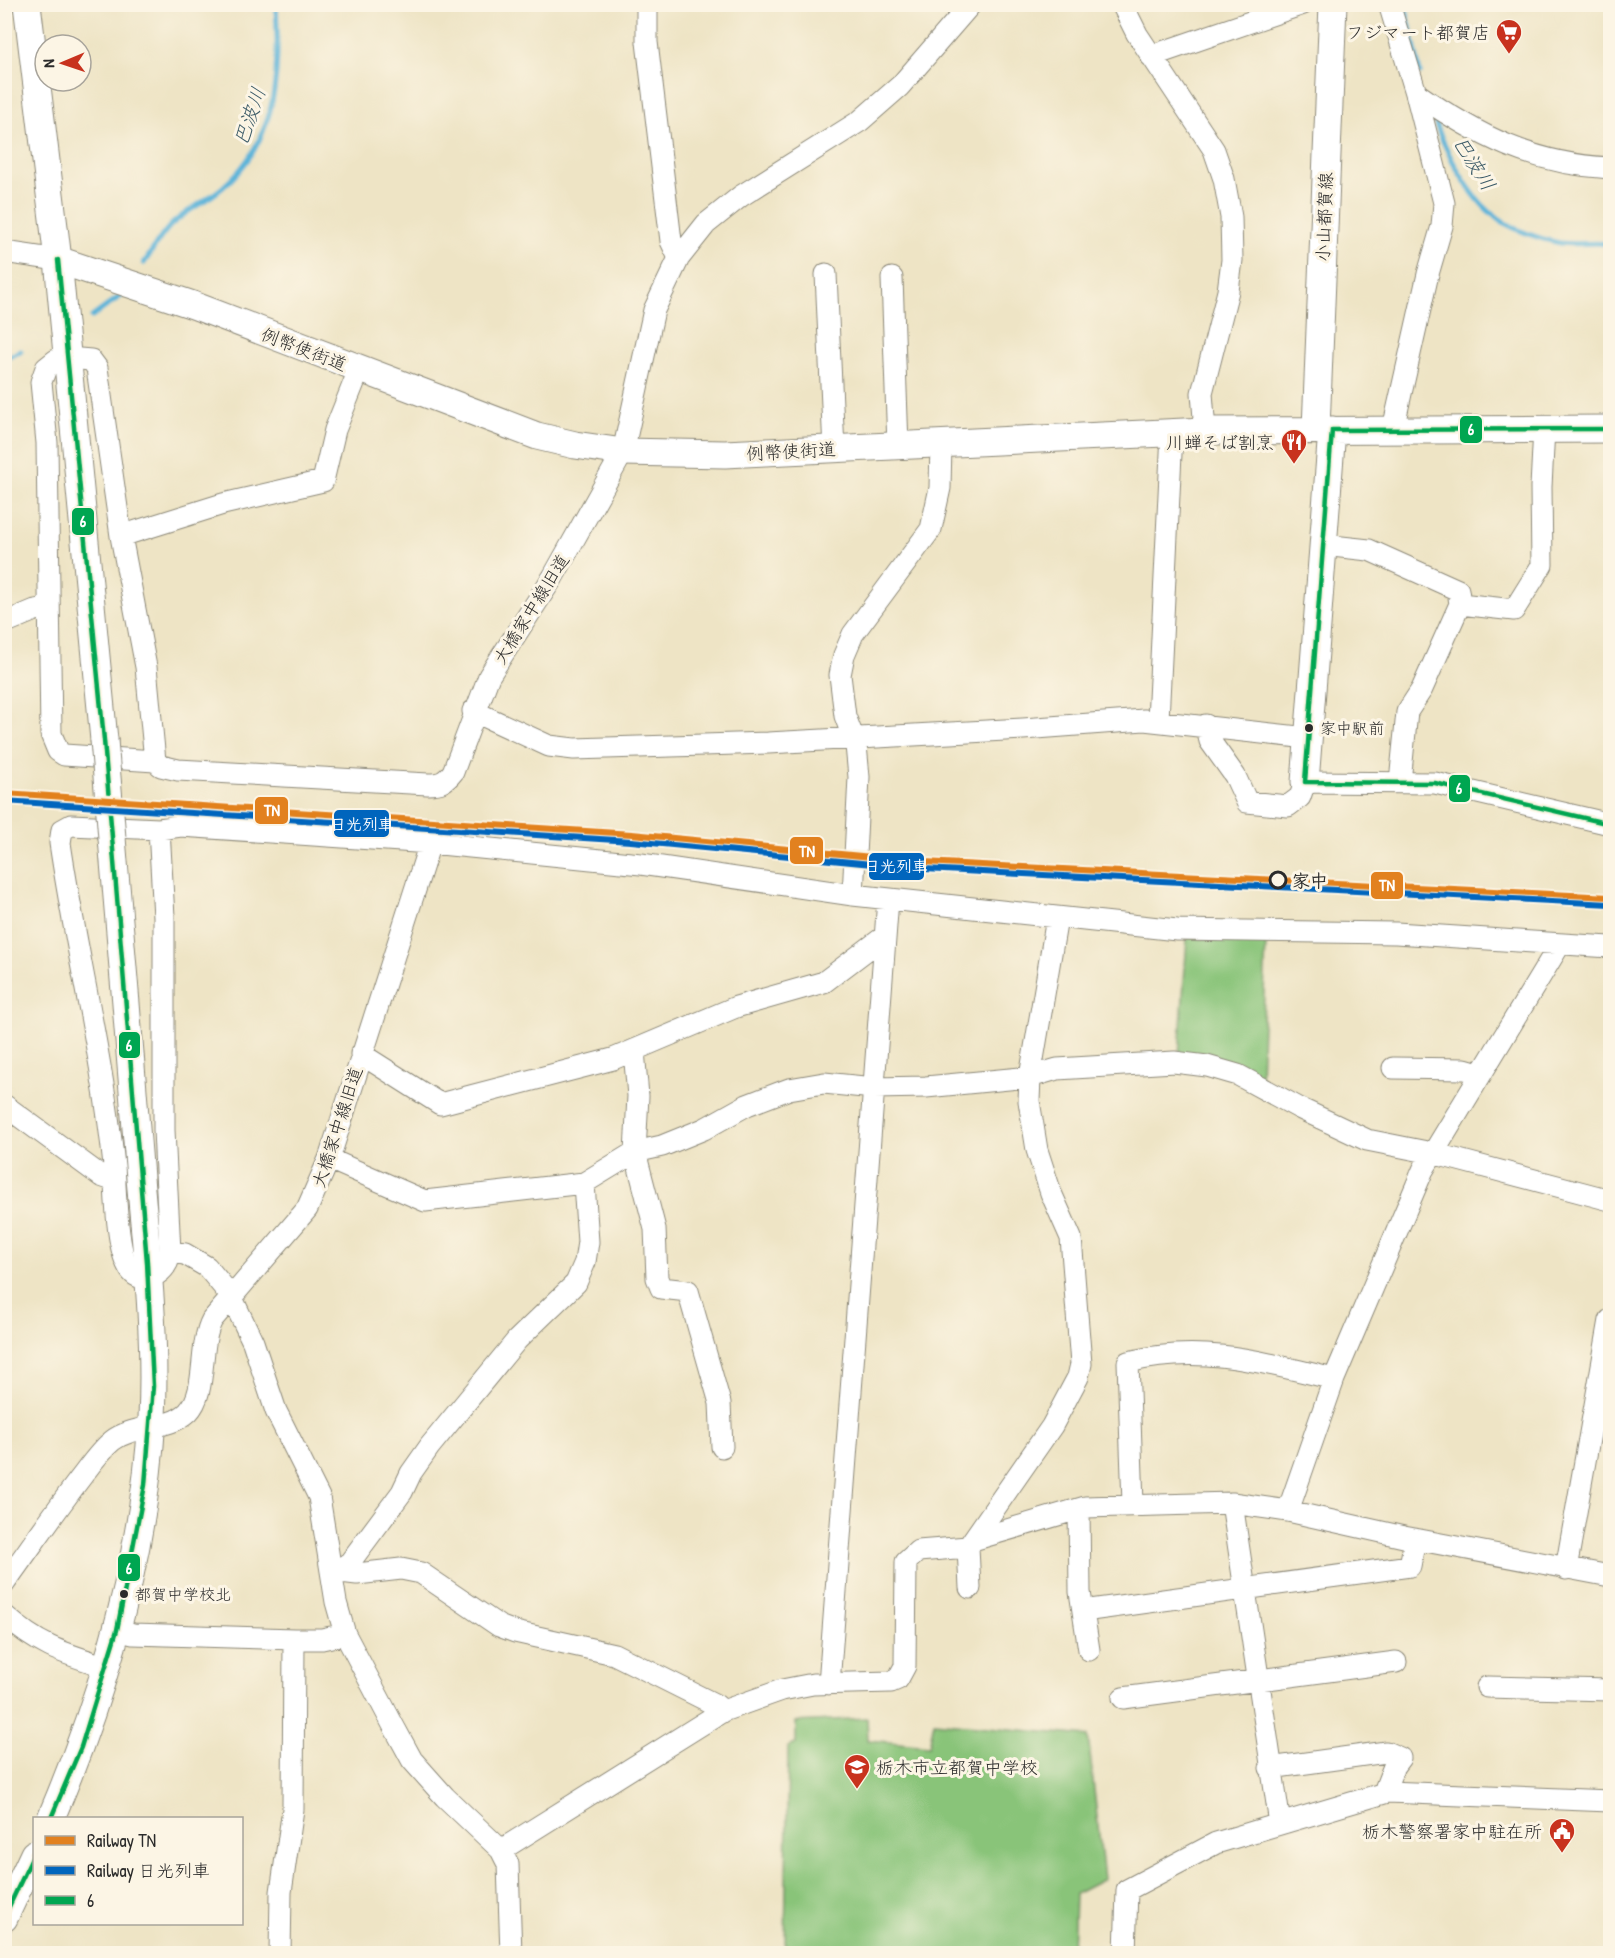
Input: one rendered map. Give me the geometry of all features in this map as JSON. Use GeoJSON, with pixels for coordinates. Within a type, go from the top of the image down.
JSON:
{"type":"FeatureCollection","features":[{"type":"Feature","properties":{"kind":"main road"},"geometry":{"type":"LineString","coordinates":[[27,4],[58,260],[104,740],[148,1276],[153,1386],[151,1427],[139,1522],[117,1630],[81,1747],[51,1817]]}},
{"type":"Feature","properties":{"kind":"main road","name":"小山都賀線"},"geometry":{"type":"LineString","coordinates":[[1305,782],[1323,545],[1333,4]]}},
{"type":"Feature","properties":{"kind":"main road","name":"例幣使街道"},"geometry":{"type":"LineString","coordinates":[[58,260],[193,305],[537,436],[575,446],[623,452],[715,454],[834,450],[1205,431],[1611,429]]}},
{"type":"Feature","properties":{"kind":"main road"},"geometry":{"type":"LineString","coordinates":[[4,1918],[33,1856]]}},
{"type":"Feature","properties":{"kind":"street"},"geometry":{"type":"LineString","coordinates":[[647,4],[647,42],[671,241],[680,258]]}},
{"type":"Feature","properties":{"kind":"street","name":"大橋家中線旧道"},"geometry":{"type":"LineString","coordinates":[[155,761],[161,766],[178,770],[442,783],[453,772],[473,711],[489,676],[553,577],[623,452],[654,310],[680,258],[706,225],[741,196],[826,144],[868,114],[900,86],[970,4]]}},
{"type":"Feature","properties":{"kind":"street"},"geometry":{"type":"LineString","coordinates":[[1122,4],[1151,56],[1214,150],[1224,179],[1231,217],[1232,260],[1228,291],[1202,393],[1205,431]]}},
{"type":"Feature","properties":{"kind":"street"},"geometry":{"type":"LineString","coordinates":[[1151,56],[1303,4]]}},
{"type":"Feature","properties":{"kind":"street"},"geometry":{"type":"LineString","coordinates":[[1389,4],[1416,93],[1444,203],[1442,226],[1428,274],[1393,429]]}},
{"type":"Feature","properties":{"kind":"street"},"geometry":{"type":"LineString","coordinates":[[1416,93],[1458,122],[1515,151],[1585,167],[1611,168]]}},
{"type":"Feature","properties":{"kind":"street","name":"例幣使街道"},"geometry":{"type":"LineString","coordinates":[[4,252],[58,260]]}},
{"type":"Feature","properties":{"kind":"street"},"geometry":{"type":"LineString","coordinates":[[826,274],[834,450]]}},
{"type":"Feature","properties":{"kind":"street"},"geometry":{"type":"LineString","coordinates":[[892,278],[898,446]]}},
{"type":"Feature","properties":{"kind":"street"},"geometry":{"type":"LineString","coordinates":[[68,358],[91,360],[97,368],[121,536],[146,667],[155,761],[64,755],[58,751],[51,734],[47,608],[47,443],[41,382],[46,368],[56,360],[68,358]]}},
{"type":"Feature","properties":{"kind":"street"},"geometry":{"type":"LineString","coordinates":[[121,536],[223,504],[323,481],[341,412],[359,370]]}},
{"type":"Feature","properties":{"kind":"street"},"geometry":{"type":"LineString","coordinates":[[1460,604],[1514,610],[1542,565],[1541,487],[1544,428]]}},
{"type":"Feature","properties":{"kind":"street"},"geometry":{"type":"LineString","coordinates":[[1158,720],[1172,433]]}},
{"type":"Feature","properties":{"kind":"street"},"geometry":{"type":"LineString","coordinates":[[853,895],[859,777],[854,738],[845,716],[840,675],[852,634],[931,529],[940,488],[941,444]]}},
{"type":"Feature","properties":{"kind":"street"},"geometry":{"type":"LineString","coordinates":[[1323,545],[1369,550],[1458,590],[1460,604],[1422,689],[1407,712],[1400,782]]}},
{"type":"Feature","properties":{"kind":"street"},"geometry":{"type":"LineString","coordinates":[[4,623],[35,610],[47,608]]}},
{"type":"Feature","properties":{"kind":"street"},"geometry":{"type":"LineString","coordinates":[[473,711],[549,746],[560,748],[854,738],[1158,720],[1308,738]]}},
{"type":"Feature","properties":{"kind":"street"},"geometry":{"type":"LineString","coordinates":[[1206,725],[1210,741],[1235,776],[1247,802],[1288,806],[1300,797],[1305,782],[1435,783],[1611,824]]}},
{"type":"Feature","properties":{"kind":"street"},"geometry":{"type":"LineString","coordinates":[[159,829],[164,917],[164,1130],[170,1252],[169,1264],[163,1270],[138,1277],[124,1263],[99,1073],[60,843],[62,830],[71,825],[159,829],[181,826],[430,843],[641,864],[853,895],[1177,930],[1396,933],[1611,947]]}},
{"type":"Feature","properties":{"kind":"street","name":"大橋家中線旧道"},"geometry":{"type":"LineString","coordinates":[[4,1584],[105,1448],[120,1435],[178,1419],[188,1412],[199,1387],[206,1330],[231,1296],[287,1235],[307,1209],[329,1158],[430,843]]}},
{"type":"Feature","properties":{"kind":"street"},"geometry":{"type":"LineString","coordinates":[[830,1684],[888,899]]}},
{"type":"Feature","properties":{"kind":"street"},"geometry":{"type":"LineString","coordinates":[[969,1588],[970,1543],[1052,1426],[1078,1377],[1081,1364],[1071,1238],[1051,1193],[1037,1150],[1029,1101],[1030,1077],[1057,918]]}},
{"type":"Feature","properties":{"kind":"street"},"geometry":{"type":"LineString","coordinates":[[361,1054],[440,1104],[613,1059],[736,1007],[824,982],[885,936]]}},
{"type":"Feature","properties":{"kind":"street"},"geometry":{"type":"LineString","coordinates":[[1288,1511],[1334,1380],[1432,1153],[1560,944]]}},
{"type":"Feature","properties":{"kind":"street"},"geometry":{"type":"LineString","coordinates":[[634,1051],[638,1096],[635,1152],[655,1229],[657,1278],[661,1288],[688,1291],[720,1403],[722,1447]]}},
{"type":"Feature","properties":{"kind":"street"},"geometry":{"type":"LineString","coordinates":[[329,1158],[425,1201],[584,1183],[635,1152],[662,1146],[704,1129],[747,1105],[789,1089],[824,1083],[874,1088],[926,1087],[1030,1077],[1057,1069],[1174,1062],[1207,1066],[1238,1074],[1299,1108],[1367,1140],[1432,1153],[1611,1200]]}},
{"type":"Feature","properties":{"kind":"street"},"geometry":{"type":"LineString","coordinates":[[1393,1068],[1465,1069],[1472,1071],[1479,1078]]}},
{"type":"Feature","properties":{"kind":"street"},"geometry":{"type":"LineString","coordinates":[[4,1105],[101,1176],[115,1181]]}},
{"type":"Feature","properties":{"kind":"street"},"geometry":{"type":"LineString","coordinates":[[336,1570],[350,1562],[402,1492],[411,1473],[430,1446],[517,1340],[576,1283],[585,1262],[588,1242],[584,1183]]}},
{"type":"Feature","properties":{"kind":"street"},"geometry":{"type":"LineString","coordinates":[[170,1252],[185,1254],[199,1261],[231,1296],[260,1356],[276,1411],[317,1489],[336,1570],[336,1602],[345,1634],[412,1760],[445,1797],[501,1850],[508,1864],[511,1953]]}},
{"type":"Feature","properties":{"kind":"street"},"geometry":{"type":"LineString","coordinates":[[1566,1569],[1611,1320]]}},
{"type":"Feature","properties":{"kind":"street"},"geometry":{"type":"LineString","coordinates":[[1133,1504],[1128,1362],[1159,1354],[1207,1354],[1263,1363],[1334,1380]]}},
{"type":"Feature","properties":{"kind":"street"},"geometry":{"type":"LineString","coordinates":[[501,1850],[723,1711],[782,1690],[830,1684],[891,1682],[898,1679],[905,1666],[906,1562],[918,1551],[970,1543],[1079,1509],[1133,1504],[1232,1503],[1288,1511],[1415,1539],[1611,1576]]}},
{"type":"Feature","properties":{"kind":"street"},"geometry":{"type":"LineString","coordinates":[[1232,1503],[1280,1824]]}},
{"type":"Feature","properties":{"kind":"street"},"geometry":{"type":"LineString","coordinates":[[1079,1509],[1079,1570],[1089,1650]]}},
{"type":"Feature","properties":{"kind":"street"},"geometry":{"type":"LineString","coordinates":[[1083,1611],[1410,1566],[1415,1539]]}},
{"type":"Feature","properties":{"kind":"street"},"geometry":{"type":"LineString","coordinates":[[336,1570],[357,1574],[400,1569],[422,1573],[499,1626],[515,1632],[614,1654],[716,1705],[723,1711]]}},
{"type":"Feature","properties":{"kind":"street"},"geometry":{"type":"LineString","coordinates":[[4,1615],[27,1635],[54,1651],[107,1667]]}},
{"type":"Feature","properties":{"kind":"street"},"geometry":{"type":"LineString","coordinates":[[117,1630],[133,1634],[294,1639],[322,1639],[345,1634]]}},
{"type":"Feature","properties":{"kind":"street"},"geometry":{"type":"LineString","coordinates":[[280,1953],[281,1892],[293,1809],[294,1639]]}},
{"type":"Feature","properties":{"kind":"street"},"geometry":{"type":"LineString","coordinates":[[1123,1698],[1396,1662]]}},
{"type":"Feature","properties":{"kind":"street"},"geometry":{"type":"LineString","coordinates":[[1487,1687],[1611,1690]]}},
{"type":"Feature","properties":{"kind":"street"},"geometry":{"type":"LineString","coordinates":[[1270,1768],[1386,1752],[1400,1758],[1394,1766],[1384,1792]]}},
{"type":"Feature","properties":{"kind":"street"},"geometry":{"type":"LineString","coordinates":[[1125,1953],[1127,1890],[1216,1843],[1384,1792],[1416,1791],[1611,1802]]}},
{"type":"Feature","properties":{"kind":"green space"},"geometry":{"type":"Polygon","coordinates":[[[1187,938],[1266,941],[1261,1078],[1179,1055],[1187,938]]]}},
{"type":"Feature","properties":{"kind":"green space"},"geometry":{"type":"Polygon","coordinates":[[[867,1718],[868,1740],[929,1746],[934,1722],[1088,1736],[1104,1879],[1075,1894],[1073,1953],[785,1953],[788,1747],[796,1744],[796,1722],[867,1718]]]}},
{"type":"Feature","properties":{"kind":"waterway","name":"巴波川"},"geometry":{"type":"LineString","coordinates":[[144,263],[171,225],[223,187],[241,168],[255,148],[272,103],[277,55],[276,4]]}},
{"type":"Feature","properties":{"kind":"waterway","name":"巴波川"},"geometry":{"type":"LineString","coordinates":[[1405,4],[1420,73]]}},
{"type":"Feature","properties":{"kind":"waterway","name":"巴波川"},"geometry":{"type":"LineString","coordinates":[[1431,111],[1448,152],[1464,180],[1472,193],[1492,214],[1506,224],[1533,236],[1552,241],[1566,244],[1610,244]]}},
{"type":"Feature","properties":{"kind":"waterway","name":"巴波川"},"geometry":{"type":"LineString","coordinates":[[92,317],[122,295]]}},
{"type":"Feature","properties":{"kind":"waterway","name":"巴波川"},"geometry":{"type":"LineString","coordinates":[[4,359],[21,351]]}},
{"type":"Feature","properties":{"kind":"rail line","name":"TN"},"geometry":{"type":"LineString","coordinates":[[4,793],[632,834],[924,862],[1610,897]]}},
{"type":"Feature","properties":{"kind":"rail line","name":"日光列車"},"geometry":{"type":"LineString","coordinates":[[4,801],[631,841],[924,869],[1610,904]]}},
{"type":"Feature","properties":{"kind":"transit line","name":"6"},"geometry":{"type":"LineString","coordinates":[[51,1817],[81,1747],[117,1630],[145,1485],[153,1386],[147,1262],[104,740],[58,260]]}},
{"type":"Feature","properties":{"kind":"transit line","name":"6"},"geometry":{"type":"LineString","coordinates":[[1332,430],[1610,429]]}},
{"type":"Feature","properties":{"kind":"transit line","name":"6"},"geometry":{"type":"LineString","coordinates":[[1305,782],[1332,430]]}},
{"type":"Feature","properties":{"kind":"transit line","name":"6"},"geometry":{"type":"LineString","coordinates":[[1305,782],[1435,783],[1610,824]]}},
{"type":"Feature","properties":{"kind":"transit line","name":"6"},"geometry":{"type":"LineString","coordinates":[[4,1917],[33,1856]]}},
{"type":"Feature","properties":{"kind":"place","name":"フジマート都賀店"},"geometry":{"type":"Point","coordinates":[1509,55]}},
{"type":"Feature","properties":{"kind":"place","name":"川蝉そば割烹"},"geometry":{"type":"Point","coordinates":[1294,465]}},
{"type":"Feature","properties":{"kind":"place","name":"家中駅前"},"geometry":{"type":"Point","coordinates":[1309,728]}},
{"type":"Feature","properties":{"kind":"place","name":"家中"},"geometry":{"type":"Point","coordinates":[1278,880]}},
{"type":"Feature","properties":{"kind":"place","name":"都賀中学校北"},"geometry":{"type":"Point","coordinates":[124,1594]}},
{"type":"Feature","properties":{"kind":"place","name":"栃木市立都賀中学校"},"geometry":{"type":"Point","coordinates":[857,1790]}},
{"type":"Feature","properties":{"kind":"place","name":"栃木警察署家中駐在所"},"geometry":{"type":"Point","coordinates":[1562,1854]}}]}
